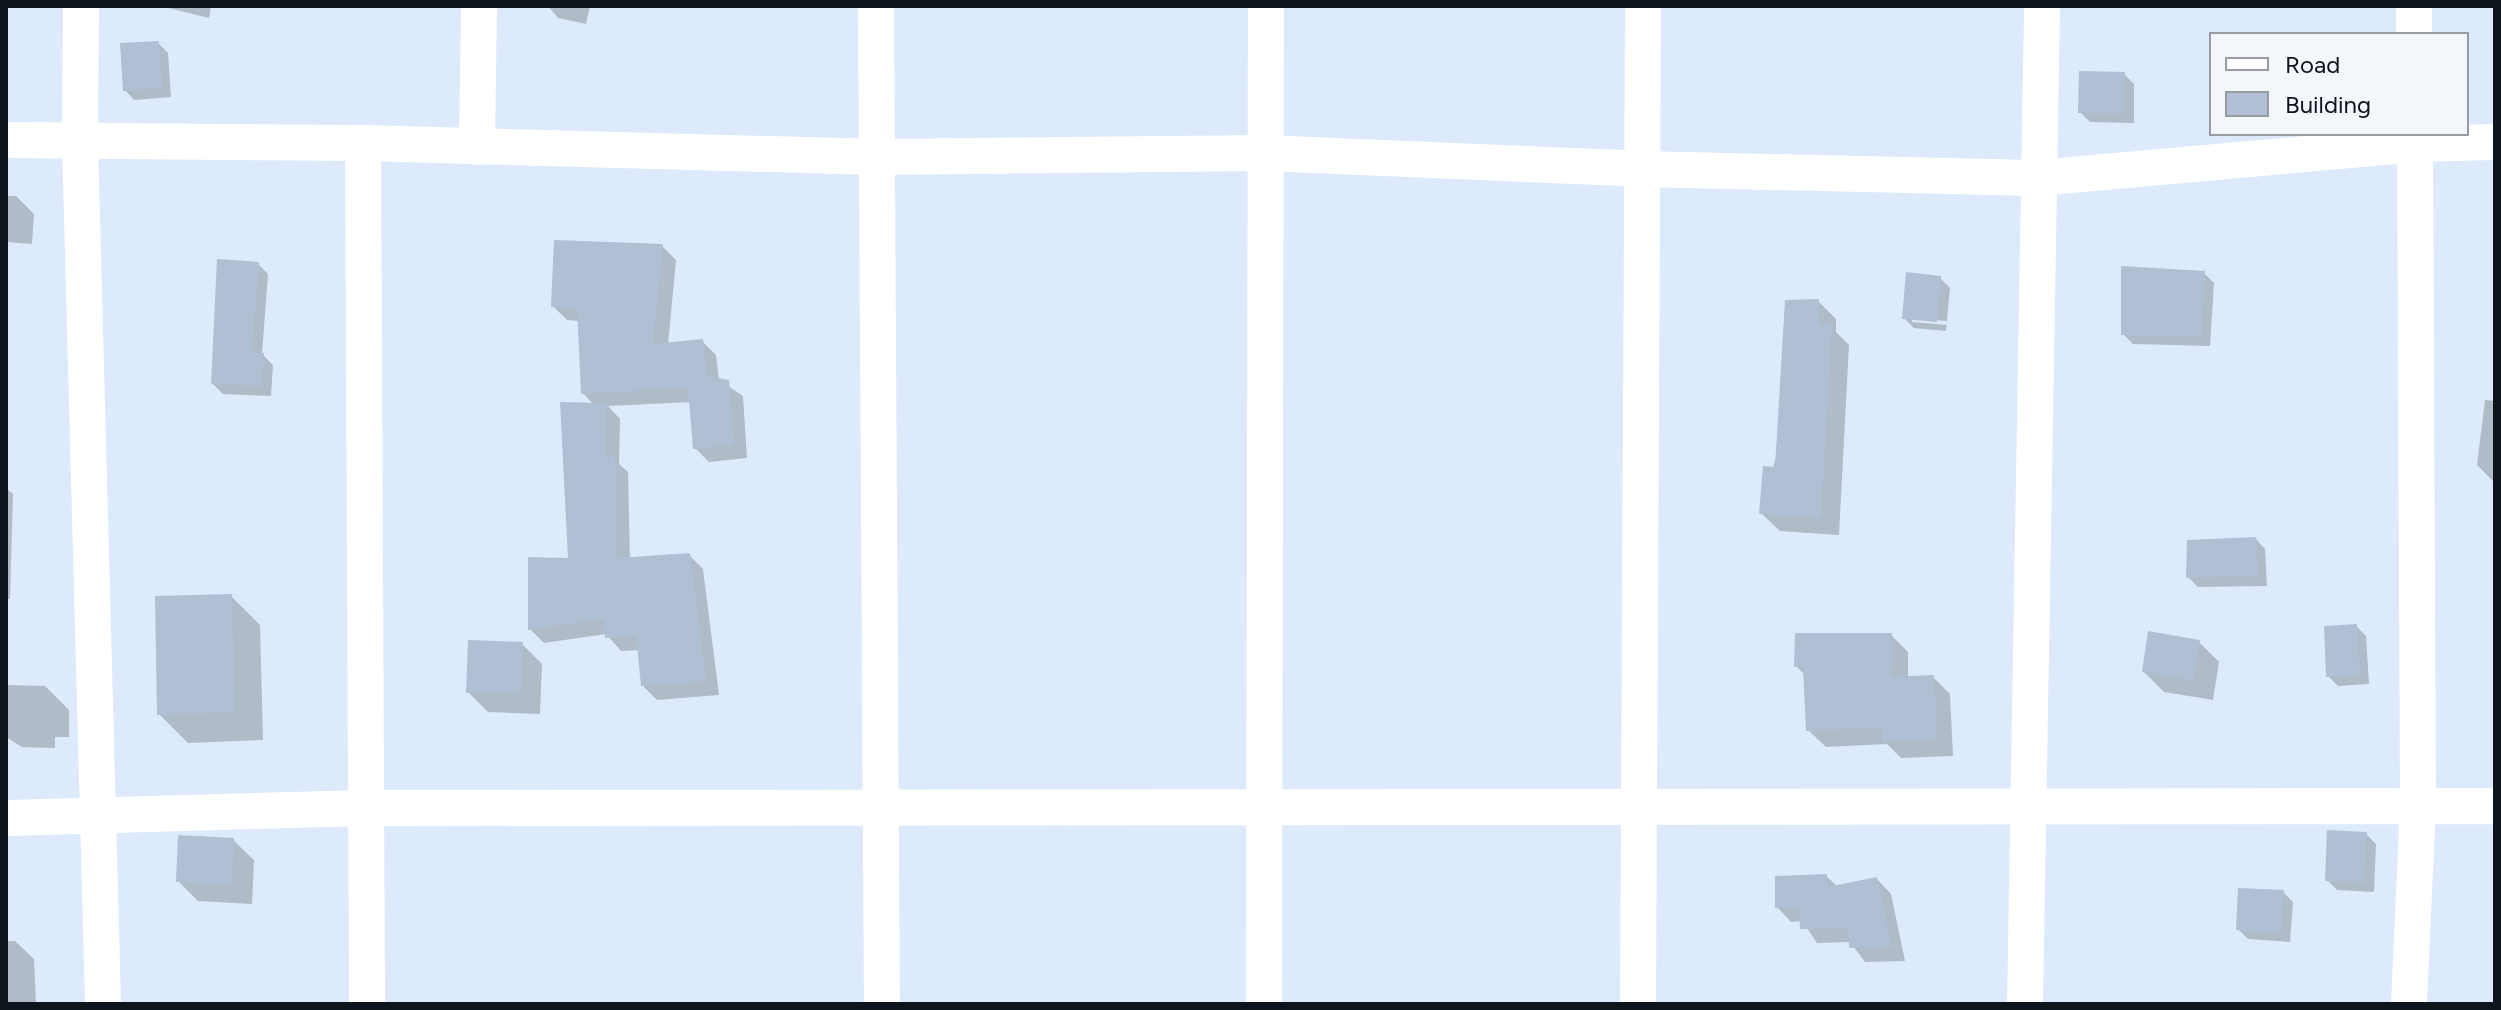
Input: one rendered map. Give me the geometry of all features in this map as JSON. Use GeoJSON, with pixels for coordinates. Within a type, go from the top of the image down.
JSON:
{"type":"FeatureCollection","features":[{"type":"Feature","properties":{"kind":"street"},"geometry":{"type":"LineString","coordinates":[[81,6],[80,142],[103,1004]]}},
{"type":"Feature","properties":{"kind":"street"},"geometry":{"type":"LineString","coordinates":[[477,147],[479,6]]}},
{"type":"Feature","properties":{"kind":"street"},"geometry":{"type":"LineString","coordinates":[[876,6],[882,1004]]}},
{"type":"Feature","properties":{"kind":"street"},"geometry":{"type":"LineString","coordinates":[[1264,1004],[1266,6]]}},
{"type":"Feature","properties":{"kind":"street"},"geometry":{"type":"LineString","coordinates":[[1638,1004],[1643,6]]}},
{"type":"Feature","properties":{"kind":"street"},"geometry":{"type":"LineString","coordinates":[[2025,1004],[2042,6]]}},
{"type":"Feature","properties":{"kind":"street"},"geometry":{"type":"LineString","coordinates":[[2414,6],[2414,32]]}},
{"type":"Feature","properties":{"kind":"street"},"geometry":{"type":"LineString","coordinates":[[6,140],[363,143],[877,157],[1264,153],[1642,169],[2037,178],[2415,139],[2495,142]]}},
{"type":"Feature","properties":{"kind":"street"},"geometry":{"type":"LineString","coordinates":[[2409,1004],[2418,806],[2415,139]]}},
{"type":"Feature","properties":{"kind":"street"},"geometry":{"type":"LineString","coordinates":[[363,143],[367,1004]]}},
{"type":"Feature","properties":{"kind":"street"},"geometry":{"type":"LineString","coordinates":[[6,818],[99,818],[365,808],[1638,806],[2027,809],[2495,806]]}},
{"type":"Feature","properties":{"kind":"building"},"geometry":{"type":"Polygon","coordinates":[[[159,41],[162,88],[123,91],[120,43],[159,41]]]}},
{"type":"Feature","properties":{"kind":"building"},"geometry":{"type":"Polygon","coordinates":[[[2079,71],[2125,72],[2124,114],[2078,113],[2079,71]]]}},
{"type":"Feature","properties":{"kind":"building"},"geometry":{"type":"Polygon","coordinates":[[[554,240],[663,244],[653,344],[703,339],[707,376],[729,380],[734,445],[693,449],[688,388],[581,394],[577,308],[551,307],[554,240]]]}},
{"type":"Feature","properties":{"kind":"building"},"geometry":{"type":"Polygon","coordinates":[[[217,259],[259,262],[252,353],[264,353],[262,386],[211,384],[217,259]]]}},
{"type":"Feature","properties":{"kind":"building"},"geometry":{"type":"Polygon","coordinates":[[[2121,266],[2205,271],[2201,337],[2121,335],[2121,266]]]}},
{"type":"Feature","properties":{"kind":"building"},"geometry":{"type":"Polygon","coordinates":[[[1906,272],[1941,276],[1937,322],[1902,319],[1906,272]]]}},
{"type":"Feature","properties":{"kind":"building"},"geometry":{"type":"Polygon","coordinates":[[[1819,299],[1819,326],[1832,324],[1821,518],[1759,514],[1763,466],[1775,467],[1785,300],[1819,299]]]}},
{"type":"Feature","properties":{"kind":"building"},"geometry":{"type":"Polygon","coordinates":[[[560,402],[607,403],[606,456],[615,456],[617,558],[690,553],[706,682],[641,686],[636,636],[605,638],[604,619],[528,630],[528,557],[568,558],[560,402]]]}},
{"type":"Feature","properties":{"kind":"building"},"geometry":{"type":"Polygon","coordinates":[[[2256,537],[2258,576],[2186,578],[2187,540],[2256,537]]]}},
{"type":"Feature","properties":{"kind":"building"},"geometry":{"type":"Polygon","coordinates":[[[232,594],[235,712],[157,715],[155,596],[232,594]]]}},
{"type":"Feature","properties":{"kind":"building"},"geometry":{"type":"Polygon","coordinates":[[[2357,624],[2360,675],[2326,677],[2324,626],[2357,624]]]}},
{"type":"Feature","properties":{"kind":"building"},"geometry":{"type":"Polygon","coordinates":[[[2148,631],[2200,640],[2193,681],[2142,672],[2148,631]]]}},
{"type":"Feature","properties":{"kind":"building"},"geometry":{"type":"Polygon","coordinates":[[[1795,633],[1892,633],[1891,677],[1934,675],[1937,739],[1882,742],[1882,727],[1806,731],[1803,666],[1794,667],[1795,633]]]}},
{"type":"Feature","properties":{"kind":"building"},"geometry":{"type":"Polygon","coordinates":[[[468,640],[523,642],[521,695],[466,693],[468,640]]]}},
{"type":"Feature","properties":{"kind":"building"},"geometry":{"type":"Polygon","coordinates":[[[2327,830],[2367,832],[2364,883],[2325,881],[2327,830]]]}},
{"type":"Feature","properties":{"kind":"building"},"geometry":{"type":"Polygon","coordinates":[[[178,835],[234,838],[232,885],[176,882],[178,835]]]}},
{"type":"Feature","properties":{"kind":"building"},"geometry":{"type":"Polygon","coordinates":[[[1827,874],[1827,887],[1877,877],[1892,947],[1849,948],[1848,928],[1800,929],[1799,907],[1775,908],[1775,876],[1827,874]]]}},
{"type":"Feature","properties":{"kind":"building"},"geometry":{"type":"Polygon","coordinates":[[[2238,888],[2284,890],[2281,933],[2236,930],[2238,888]]]}}]}
